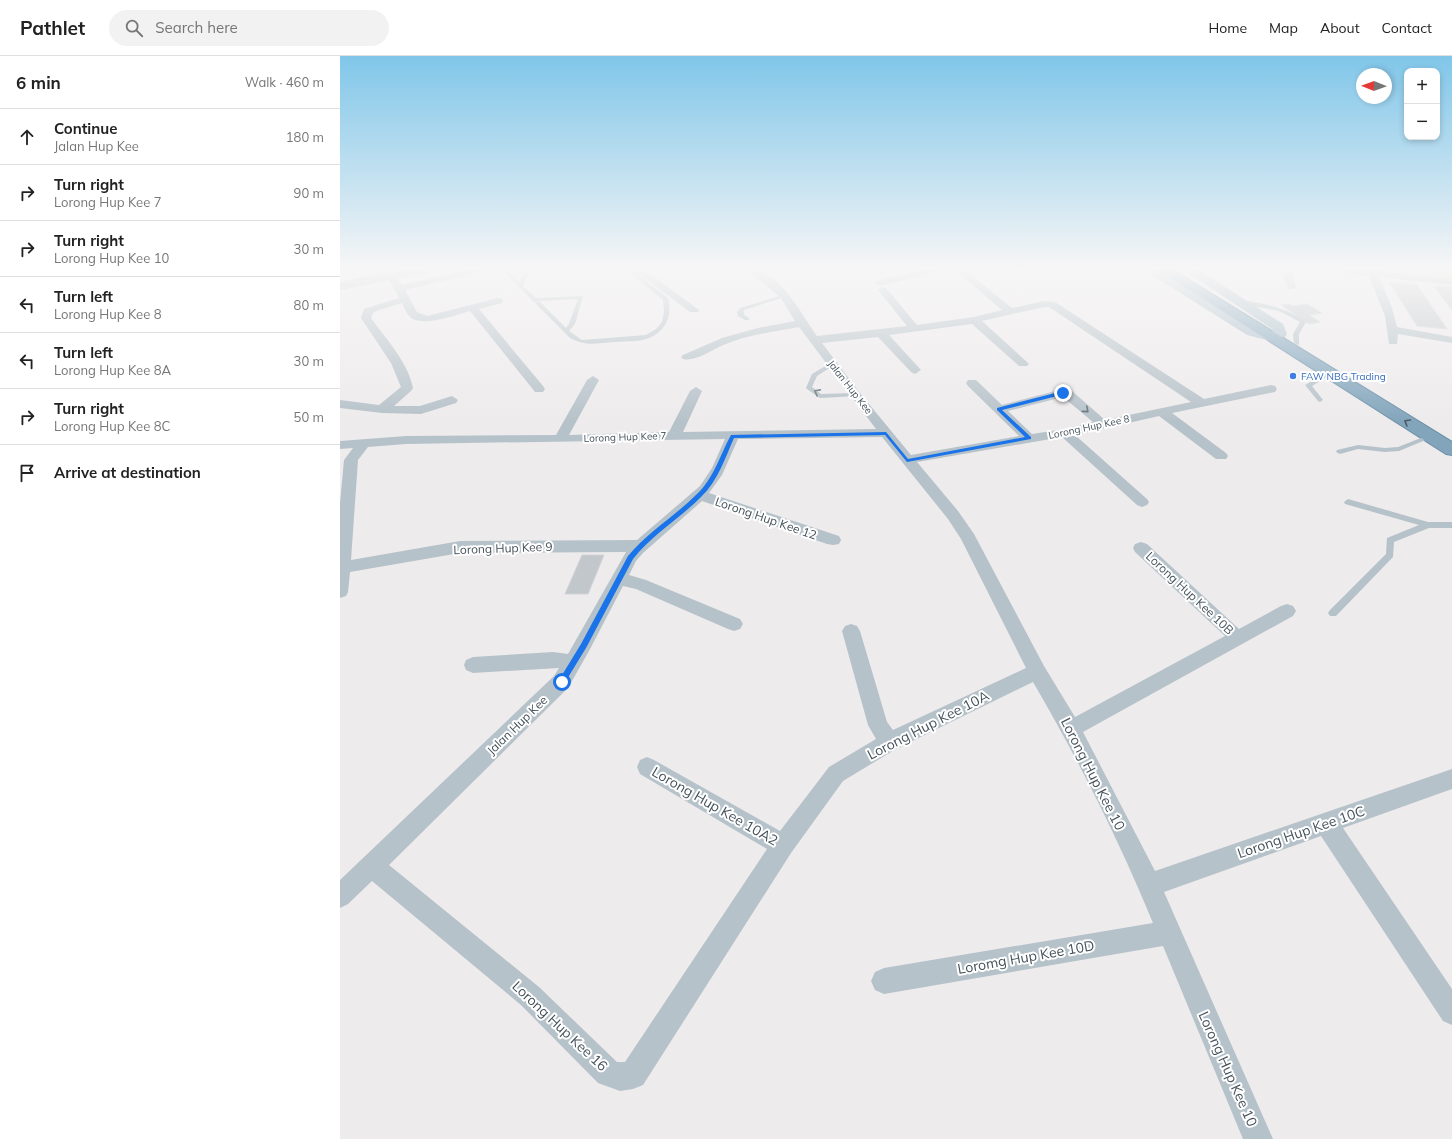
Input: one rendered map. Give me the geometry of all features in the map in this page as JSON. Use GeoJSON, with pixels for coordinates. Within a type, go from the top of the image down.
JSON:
{"type":"FeatureCollection","features":[{"type":"Feature","properties":{"kind":"highway"},"geometry":{"type":"LineString","coordinates":[[1249,321],[1275,336],[1297,344],[1452,436]]}},
{"type":"Feature","properties":{"kind":"highway"},"geometry":{"type":"LineString","coordinates":[[1252,321],[1328,374],[1452,450]]}},
{"type":"Feature","properties":{"kind":"main road"},"geometry":{"type":"LineString","coordinates":[[1233,321],[1252,332],[1275,336],[1278,327],[1268,321]]}},
{"type":"Feature","properties":{"kind":"street"},"geometry":{"type":"LineString","coordinates":[[368,321],[407,382],[407,388],[382,409]]}},
{"type":"Feature","properties":{"kind":"street"},"geometry":{"type":"LineString","coordinates":[[482,321],[539,389]]}},
{"type":"Feature","properties":{"kind":"street"},"geometry":{"type":"LineString","coordinates":[[908,321],[914,328]]}},
{"type":"Feature","properties":{"kind":"street"},"geometry":{"type":"LineString","coordinates":[[815,340],[881,333],[970,321]]}},
{"type":"Feature","properties":{"kind":"street"},"geometry":{"type":"LineString","coordinates":[[975,321],[1023,364]]}},
{"type":"Feature","properties":{"kind":"street"},"geometry":{"type":"LineString","coordinates":[[1076,321],[1201,403]]}},
{"type":"Feature","properties":{"kind":"street"},"geometry":{"type":"LineString","coordinates":[[1392,321],[1394,330],[1393,342]]}},
{"type":"Feature","properties":{"kind":"street"},"geometry":{"type":"LineString","coordinates":[[687,357],[726,340],[751,333],[802,323]]}},
{"type":"Feature","properties":{"kind":"street","name":"Jalan Hup Kee"},"geometry":{"type":"LineString","coordinates":[[802,323],[855,395],[881,426]]}},
{"type":"Feature","properties":{"kind":"street"},"geometry":{"type":"LineString","coordinates":[[1394,330],[1452,340]]}},
{"type":"Feature","properties":{"kind":"street"},"geometry":{"type":"LineString","coordinates":[[881,333],[915,370]]}},
{"type":"Feature","properties":{"kind":"street"},"geometry":{"type":"LineString","coordinates":[[560,440],[593,380]]}},
{"type":"Feature","properties":{"kind":"street"},"geometry":{"type":"LineString","coordinates":[[972,383],[1029,438]]}},
{"type":"Feature","properties":{"kind":"street","name":"Lorong Hup Kee 8"},"geometry":{"type":"LineString","coordinates":[[907,460],[1029,438],[1065,434],[1102,424],[1271,389]]}},
{"type":"Feature","properties":{"kind":"street"},"geometry":{"type":"LineString","coordinates":[[674,436],[696,391]]}},
{"type":"Feature","properties":{"kind":"street"},"geometry":{"type":"LineString","coordinates":[[999,409],[1063,393],[1068,394],[1102,424]]}},
{"type":"Feature","properties":{"kind":"street"},"geometry":{"type":"LineString","coordinates":[[341,400],[382,409],[421,410],[452,400]]}},
{"type":"Feature","properties":{"kind":"street"},"geometry":{"type":"LineString","coordinates":[[1162,412],[1221,456]]}},
{"type":"Feature","properties":{"kind":"street","name":"Lorong Hup Kee 7"},"geometry":{"type":"LineString","coordinates":[[340,445],[406,440],[560,440],[674,436],[847,434],[881,426]]}},
{"type":"Feature","properties":{"kind":"street","name":"Lorong Hup Kee 10"},"geometry":{"type":"LineString","coordinates":[[881,426],[953,515],[968,538],[1037,671],[1071,729],[1149,886],[1258,1139]]}},
{"type":"Feature","properties":{"kind":"street"},"geometry":{"type":"LineString","coordinates":[[1065,434],[1142,502]]}},
{"type":"Feature","properties":{"kind":"street","name":"Jalan Hup Kee"},"geometry":{"type":"LineString","coordinates":[[340,896],[562,682],[630,558],[640,546],[700,495],[712,480],[733,436]]}},
{"type":"Feature","properties":{"kind":"street"},"geometry":{"type":"LineString","coordinates":[[340,588],[343,567],[342,540],[344,492],[351,460],[364,444]]}},
{"type":"Feature","properties":{"kind":"street","name":"Lorong Hup Kee 12"},"geometry":{"type":"LineString","coordinates":[[700,495],[833,540]]}},
{"type":"Feature","properties":{"kind":"street","name":"Lorong Hup Kee 9"},"geometry":{"type":"LineString","coordinates":[[343,567],[460,547],[640,546]]}},
{"type":"Feature","properties":{"kind":"street","name":"Lorong Hup Kee 10B"},"geometry":{"type":"LineString","coordinates":[[1141,548],[1238,638]]}},
{"type":"Feature","properties":{"kind":"street"},"geometry":{"type":"LineString","coordinates":[[619,579],[640,584],[734,624]]}},
{"type":"Feature","properties":{"kind":"street"},"geometry":{"type":"LineString","coordinates":[[1071,729],[1287,611]]}},
{"type":"Feature","properties":{"kind":"street"},"geometry":{"type":"LineString","coordinates":[[851,631],[878,725],[889,742]]}},
{"type":"Feature","properties":{"kind":"street"},"geometry":{"type":"LineString","coordinates":[[473,665],[553,660],[574,662]]}},
{"type":"Feature","properties":{"kind":"street","name":"Lorong Hup Kee 10A"},"geometry":{"type":"LineString","coordinates":[[783,845],[836,774],[889,742],[1037,671]]}},
{"type":"Feature","properties":{"kind":"street","name":"Lorong Hup Kee 10A2"},"geometry":{"type":"LineString","coordinates":[[647,767],[783,845]]}},
{"type":"Feature","properties":{"kind":"street","name":"Lorong Hup Kee 10C"},"geometry":{"type":"LineString","coordinates":[[1149,886],[1452,779]]}},
{"type":"Feature","properties":{"kind":"street"},"geometry":{"type":"LineString","coordinates":[[1326,823],[1452,1012]]}},
{"type":"Feature","properties":{"kind":"street","name":"Lorong Hup Kee 16"},"geometry":{"type":"LineString","coordinates":[[372,866],[530,996],[608,1073],[620,1077],[633,1075],[783,845]]}},
{"type":"Feature","properties":{"kind":"street","name":"Loromg Hup Kee 10D"},"geometry":{"type":"LineString","coordinates":[[884,981],[1168,933]]}},
{"type":"Feature","properties":{"kind":"lane"},"geometry":{"type":"LineString","coordinates":[[555,321],[577,340],[590,342],[638,339],[647,337],[662,328],[664,321]]}},
{"type":"Feature","properties":{"kind":"lane"},"geometry":{"type":"LineString","coordinates":[[566,331],[573,321]]}},
{"type":"Feature","properties":{"kind":"lane"},"geometry":{"type":"LineString","coordinates":[[1297,344],[1296,334],[1303,322],[1301,321]]}},
{"type":"Feature","properties":{"kind":"lane"},"geometry":{"type":"LineString","coordinates":[[832,364],[814,375],[809,388],[820,396],[855,395]]}},
{"type":"Feature","properties":{"kind":"lane"},"geometry":{"type":"LineString","coordinates":[[1320,400],[1308,384],[1328,374]]}},
{"type":"Feature","properties":{"kind":"lane"},"geometry":{"type":"LineString","coordinates":[[1340,452],[1358,446],[1385,450],[1399,450],[1431,436]]}},
{"type":"Feature","properties":{"kind":"lane"},"geometry":{"type":"LineString","coordinates":[[1348,502],[1428,525],[1452,525]]}},
{"type":"Feature","properties":{"kind":"lane"},"geometry":{"type":"LineString","coordinates":[[1333,613],[1390,555],[1390,540],[1428,525]]}},
{"type":"Feature","properties":{"kind":"building"},"geometry":{"type":"Polygon","coordinates":[[[1304,321],[1318,321],[1320,322],[1309,324],[1304,321]]]}},
{"type":"Feature","properties":{"kind":"building"},"geometry":{"type":"Polygon","coordinates":[[[1414,321],[1441,321],[1447,329],[1417,326],[1414,321]]]}},
{"type":"Feature","properties":{"kind":"building"},"geometry":{"type":"Polygon","coordinates":[[[582,555],[604,555],[588,594],[565,594],[582,555]]]}},
{"type":"Feature","properties":{"kind":"place","name":"FAW NBG Trading"},"geometry":{"type":"Point","coordinates":[1293,376]}},
{"type":"Feature","properties":{"kind":"route"},"geometry":{"type":"LineString","coordinates":[[562,682],[630,558],[640,546],[700,495],[712,480],[733,436],[886,433],[907,460],[1029,438],[999,409],[1063,393]]}}]}
